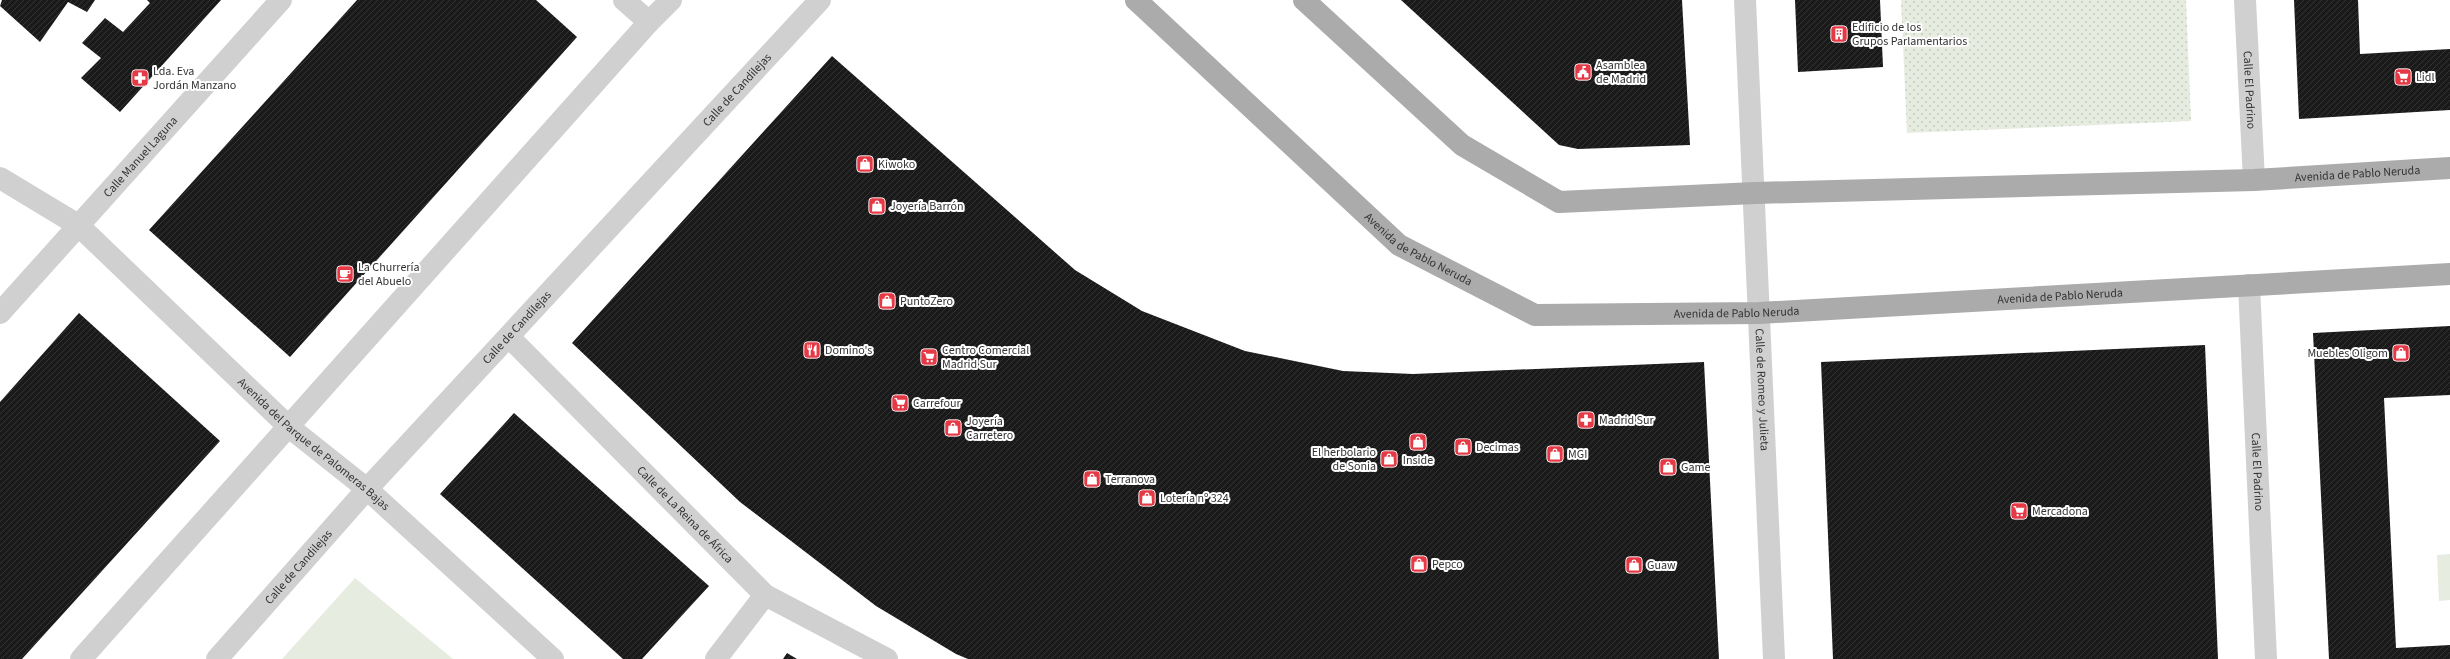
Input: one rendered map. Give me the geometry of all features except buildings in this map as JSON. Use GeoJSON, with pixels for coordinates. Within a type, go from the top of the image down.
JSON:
{"type":"FeatureCollection","features":[{"type":"Feature","properties":{"kind":"main road","name":"Avenida de Pablo Neruda"},"geometry":{"type":"LineString","coordinates":[[1136,0],[1399,245],[1535,315],[1759,313],[2249,284],[2450,274]]}},
{"type":"Feature","properties":{"kind":"main road","name":"Avenida de Pablo Neruda"},"geometry":{"type":"LineString","coordinates":[[1304,0],[1462,145],[1559,202],[1755,193],[2254,180],[2450,168]]}},
{"type":"Feature","properties":{"kind":"street","name":"Calle Manuel Laguna"},"geometry":{"type":"LineString","coordinates":[[0,313],[281,0]]}},
{"type":"Feature","properties":{"kind":"street"},"geometry":{"type":"LineString","coordinates":[[624,0],[649,22]]}},
{"type":"Feature","properties":{"kind":"street"},"geometry":{"type":"LineString","coordinates":[[81,659],[649,22],[671,0]]}},
{"type":"Feature","properties":{"kind":"street","name":"Calle de Candilejas"},"geometry":{"type":"LineString","coordinates":[[217,659],[366,489],[509,337],[820,0]]}},
{"type":"Feature","properties":{"kind":"street","name":"Calle de Romeo y Julieta"},"geometry":{"type":"LineString","coordinates":[[1745,0],[1755,193],[1774,659]]}},
{"type":"Feature","properties":{"kind":"street","name":"Calle El Padrino"},"geometry":{"type":"LineString","coordinates":[[2245,0],[2254,180]]}},
{"type":"Feature","properties":{"kind":"street","name":"Avenida del Parque de Palomeras Bajas"},"geometry":{"type":"LineString","coordinates":[[0,178],[78,225],[289,427],[366,489],[553,659]]}},
{"type":"Feature","properties":{"kind":"street","name":"Calle El Padrino"},"geometry":{"type":"LineString","coordinates":[[2249,284],[2266,659]]}},
{"type":"Feature","properties":{"kind":"street","name":"Calle de La Reina de África"},"geometry":{"type":"LineString","coordinates":[[509,337],[765,595],[887,659]]}},
{"type":"Feature","properties":{"kind":"street"},"geometry":{"type":"LineString","coordinates":[[716,659],[765,595]]}},
{"type":"Feature","properties":{"kind":"shaded area"},"geometry":{"type":"Polygon","coordinates":[[[1901,0],[2186,0],[2191,121],[1907,133],[1901,0]]]}},
{"type":"Feature","properties":{"kind":"shaded area"},"geometry":{"type":"Polygon","coordinates":[[[2450,554],[2450,600],[2439,601],[2437,555],[2450,554]]]}},
{"type":"Feature","properties":{"kind":"shaded area"},"geometry":{"type":"Polygon","coordinates":[[[355,578],[453,659],[282,659],[355,578]]]}},
{"type":"Feature","properties":{"kind":"place","name":"Edificio de los Grupos Parlamentarios"},"geometry":{"type":"Point","coordinates":[1839,34]}},
{"type":"Feature","properties":{"kind":"place","name":"Asamblea de Madrid"},"geometry":{"type":"Point","coordinates":[1583,72]}},
{"type":"Feature","properties":{"kind":"place","name":"Lidl"},"geometry":{"type":"Point","coordinates":[2403,77]}},
{"type":"Feature","properties":{"kind":"place","name":"Lda. Eva Jordán Manzano"},"geometry":{"type":"Point","coordinates":[140,78]}},
{"type":"Feature","properties":{"kind":"place","name":"Kiwoko"},"geometry":{"type":"Point","coordinates":[865,164]}},
{"type":"Feature","properties":{"kind":"place","name":"Joyería Barrón"},"geometry":{"type":"Point","coordinates":[877,206]}},
{"type":"Feature","properties":{"kind":"place","name":"La Churrería del Abuelo"},"geometry":{"type":"Point","coordinates":[345,274]}},
{"type":"Feature","properties":{"kind":"place","name":"PuntoZero"},"geometry":{"type":"Point","coordinates":[887,301]}},
{"type":"Feature","properties":{"kind":"place","name":"Domino's"},"geometry":{"type":"Point","coordinates":[812,350]}},
{"type":"Feature","properties":{"kind":"place","name":"Muebles Oligom"},"geometry":{"type":"Point","coordinates":[2401,353]}},
{"type":"Feature","properties":{"kind":"place","name":"Centro Comercial Madrid Sur"},"geometry":{"type":"Point","coordinates":[929,357]}},
{"type":"Feature","properties":{"kind":"place","name":"Carrefour"},"geometry":{"type":"Point","coordinates":[900,403]}},
{"type":"Feature","properties":{"kind":"place","name":"Madrid Sur"},"geometry":{"type":"Point","coordinates":[1586,420]}},
{"type":"Feature","properties":{"kind":"place","name":"Joyería Carretero"},"geometry":{"type":"Point","coordinates":[953,428]}},
{"type":"Feature","properties":{"kind":"place","name":"Inside"},"geometry":{"type":"Point","coordinates":[1418,442]}},
{"type":"Feature","properties":{"kind":"place","name":"Decimas"},"geometry":{"type":"Point","coordinates":[1463,447]}},
{"type":"Feature","properties":{"kind":"place","name":"MGI"},"geometry":{"type":"Point","coordinates":[1555,454]}},
{"type":"Feature","properties":{"kind":"place","name":"El herbolario de Sonia"},"geometry":{"type":"Point","coordinates":[1389,459]}},
{"type":"Feature","properties":{"kind":"place","name":"Game"},"geometry":{"type":"Point","coordinates":[1668,467]}},
{"type":"Feature","properties":{"kind":"place","name":"Terranova"},"geometry":{"type":"Point","coordinates":[1092,479]}},
{"type":"Feature","properties":{"kind":"place","name":"Lotería nº 324"},"geometry":{"type":"Point","coordinates":[1147,498]}},
{"type":"Feature","properties":{"kind":"place","name":"Mercadona"},"geometry":{"type":"Point","coordinates":[2019,511]}},
{"type":"Feature","properties":{"kind":"place","name":"Pepco"},"geometry":{"type":"Point","coordinates":[1419,564]}},
{"type":"Feature","properties":{"kind":"place","name":"Guaw"},"geometry":{"type":"Point","coordinates":[1634,565]}}]}
